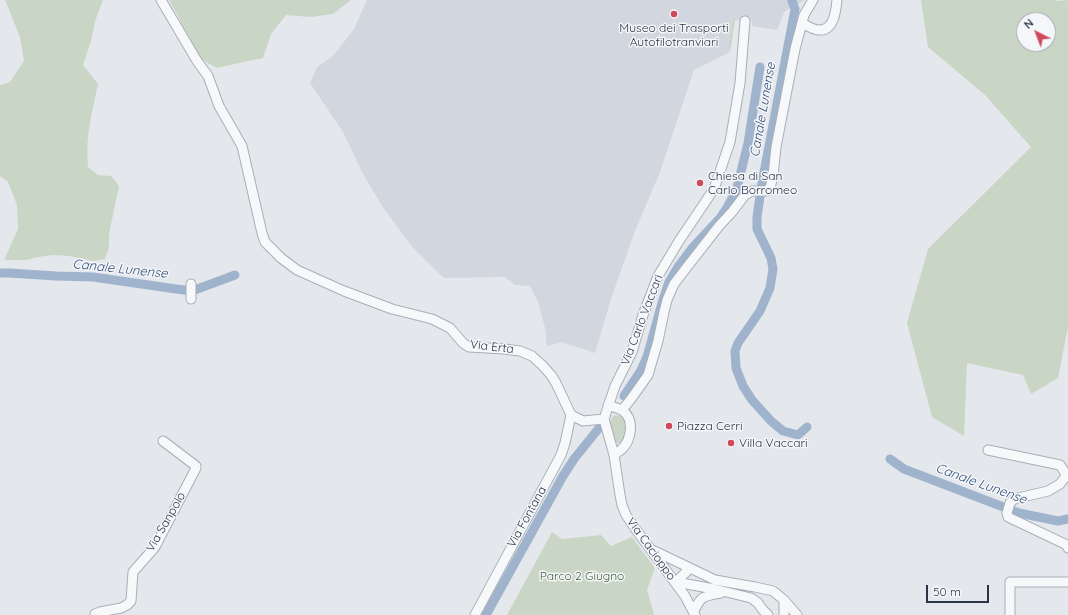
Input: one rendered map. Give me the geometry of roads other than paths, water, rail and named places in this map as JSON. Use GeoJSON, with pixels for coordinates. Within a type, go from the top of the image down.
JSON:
{"type":"FeatureCollection","features":[{"type":"Feature","properties":{"kind":"street","name":"Via Erta"},"geometry":{"type":"LineString","coordinates":[[161,0],[197,61],[208,76],[219,106],[242,146],[265,242],[281,258],[297,270],[344,291],[392,309],[432,319],[450,328],[463,343],[469,347],[520,351],[532,356],[542,365],[556,383],[570,415]]}},
{"type":"Feature","properties":{"kind":"street"},"geometry":{"type":"LineString","coordinates":[[622,410],[648,375],[658,341],[667,300],[674,284],[718,226],[732,212],[742,198],[750,192],[769,190],[772,183],[776,147],[795,50],[804,15],[813,0]]}},
{"type":"Feature","properties":{"kind":"street"},"geometry":{"type":"LineString","coordinates":[[802,23],[818,30],[825,29],[833,20],[837,0]]}},
{"type":"Feature","properties":{"kind":"street","name":"Via Carlo Vaccari"},"geometry":{"type":"LineString","coordinates":[[604,419],[615,386],[632,352],[658,276],[679,241],[714,189],[730,142],[740,83],[745,21]]}},
{"type":"Feature","properties":{"kind":"street"},"geometry":{"type":"LineString","coordinates":[[191,284],[192,299]]}},
{"type":"Feature","properties":{"kind":"street"},"geometry":{"type":"LineString","coordinates":[[570,415],[583,421],[604,419],[614,455],[622,450],[630,438],[631,433],[627,415],[622,410],[608,405]]}},
{"type":"Feature","properties":{"kind":"street","name":"Via Fontana"},"geometry":{"type":"LineString","coordinates":[[475,615],[561,456],[570,415]]}},
{"type":"Feature","properties":{"kind":"street","name":"Via Sanpolo"},"geometry":{"type":"LineString","coordinates":[[95,615],[100,612],[121,608],[131,601],[133,572],[158,543],[196,468],[196,466],[163,441]]}},
{"type":"Feature","properties":{"kind":"street"},"geometry":{"type":"LineString","coordinates":[[988,450],[1060,465],[1066,476],[1060,484],[1048,491],[1014,499],[1006,513],[1008,517],[1067,545],[1068,548]]}},
{"type":"Feature","properties":{"kind":"street","name":"Via Cacioppo"},"geometry":{"type":"LineString","coordinates":[[614,455],[622,505],[631,523],[650,550],[676,582],[694,613]]}},
{"type":"Feature","properties":{"kind":"street"},"geometry":{"type":"LineString","coordinates":[[650,550],[715,580],[772,591],[784,600],[797,615]]}},
{"type":"Feature","properties":{"kind":"street"},"geometry":{"type":"LineString","coordinates":[[676,582],[690,568]]}},
{"type":"Feature","properties":{"kind":"street"},"geometry":{"type":"LineString","coordinates":[[676,582],[751,598],[758,603],[763,613]]}},
{"type":"Feature","properties":{"kind":"street"},"geometry":{"type":"LineString","coordinates":[[1010,615],[1010,582],[1068,582]]}},
{"type":"Feature","properties":{"kind":"street"},"geometry":{"type":"LineString","coordinates":[[694,613],[700,599],[705,596],[725,592]]}},
{"type":"Feature","properties":{"kind":"street"},"geometry":{"type":"LineString","coordinates":[[784,600],[784,615]]}},
{"type":"Feature","properties":{"kind":"waterway","name":"Canale Lunense"},"geometry":{"type":"LineString","coordinates":[[792,1],[795,9],[757,217],[757,229],[771,258],[773,269],[770,288],[760,311],[738,343],[735,351],[736,368],[743,386],[752,400],[771,421],[783,431],[798,435],[807,427]]}},
{"type":"Feature","properties":{"kind":"waterway"},"geometry":{"type":"LineString","coordinates":[[624,396],[640,372],[647,357],[669,282],[693,247],[721,217],[737,188],[748,143],[760,67]]}},
{"type":"Feature","properties":{"kind":"waterway","name":"Canale Lunense"},"geometry":{"type":"LineString","coordinates":[[0,273],[93,277],[192,291],[235,275]]}},
{"type":"Feature","properties":{"kind":"waterway"},"geometry":{"type":"LineString","coordinates":[[486,615],[563,476],[574,459],[599,428]]}},
{"type":"Feature","properties":{"kind":"waterway","name":"Canale Lunense"},"geometry":{"type":"LineString","coordinates":[[890,459],[904,469],[1019,513],[1058,521],[1068,519]]}},
{"type":"Feature","properties":{"kind":"place","name":"Museo dei Trasporti Autofilotranviari"},"geometry":{"type":"Point","coordinates":[674,14]}},
{"type":"Feature","properties":{"kind":"place","name":"Chiesa di San Carlo Borromeo"},"geometry":{"type":"Point","coordinates":[700,183]}},
{"type":"Feature","properties":{"kind":"place","name":"Piazza Cerri"},"geometry":{"type":"Point","coordinates":[669,426]}},
{"type":"Feature","properties":{"kind":"place","name":"Villa Vaccari"},"geometry":{"type":"Point","coordinates":[731,443]}},
{"type":"Feature","properties":{"kind":"park label","name":"Parco 2 Giugno"},"geometry":{"type":"Point","coordinates":[582,576]}}]}
